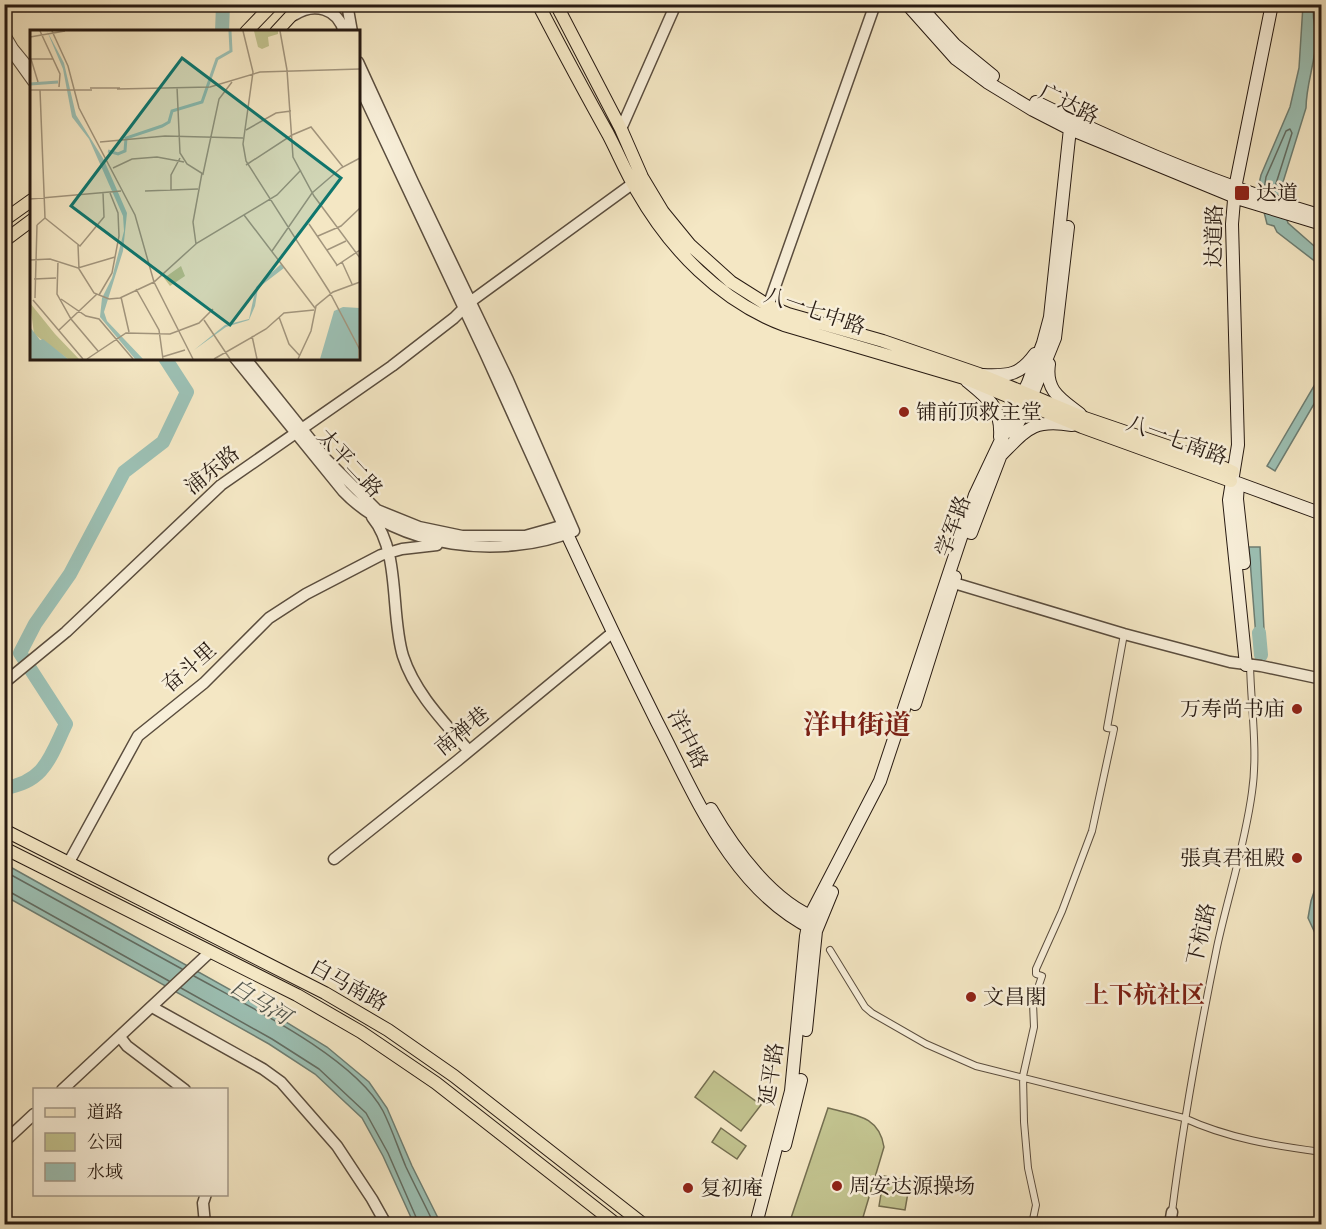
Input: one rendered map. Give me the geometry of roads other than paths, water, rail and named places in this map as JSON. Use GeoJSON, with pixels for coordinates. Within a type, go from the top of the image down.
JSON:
{"type":"FeatureCollection","features":[{"type":"Feature","properties":{"kind":"main road"},"geometry":{"type":"LineString","coordinates":[[248,30],[273,4]]}},
{"type":"Feature","properties":{"kind":"main road"},"geometry":{"type":"LineString","coordinates":[[278,30],[302,4]]}},
{"type":"Feature","properties":{"kind":"main road","name":"八一七中路"},"geometry":{"type":"LineString","coordinates":[[538,4],[639,183],[660,228],[689,261],[735,300],[767,311],[788,314],[883,341],[979,374],[1026,398]]}},
{"type":"Feature","properties":{"kind":"main road","name":"八一七中路"},"geometry":{"type":"LineString","coordinates":[[556,4],[621,129],[639,183]]}},
{"type":"Feature","properties":{"kind":"main road","name":"广达路"},"geometry":{"type":"LineString","coordinates":[[907,4],[945,48],[973,72],[1033,110],[1237,194],[1283,209]]}},
{"type":"Feature","properties":{"kind":"main road","name":"广达路"},"geometry":{"type":"LineString","coordinates":[[918,4],[955,45],[980,67],[1075,126]]}},
{"type":"Feature","properties":{"kind":"main road","name":"达道路"},"geometry":{"type":"LineString","coordinates":[[1235,478],[1238,445],[1232,235],[1237,194],[1272,4]]}},
{"type":"Feature","properties":{"kind":"main road","name":"达道路"},"geometry":{"type":"LineString","coordinates":[[1237,194],[1277,4]]}},
{"type":"Feature","properties":{"kind":"main road","name":"学军路"},"geometry":{"type":"LineString","coordinates":[[813,923],[887,785],[979,510],[1048,345],[1075,126]]}},
{"type":"Feature","properties":{"kind":"main road"},"geometry":{"type":"LineString","coordinates":[[4,220],[30,201]]}},
{"type":"Feature","properties":{"kind":"main road"},"geometry":{"type":"LineString","coordinates":[[1283,209],[1322,216]]}},
{"type":"Feature","properties":{"kind":"main road"},"geometry":{"type":"LineString","coordinates":[[1283,209],[1322,225]]}},
{"type":"Feature","properties":{"kind":"main road"},"geometry":{"type":"LineString","coordinates":[[4,241],[30,222]]}},
{"type":"Feature","properties":{"kind":"main road","name":"八一七中路"},"geometry":{"type":"LineString","coordinates":[[767,311],[784,325],[1026,398]]}},
{"type":"Feature","properties":{"kind":"main road"},"geometry":{"type":"LineString","coordinates":[[979,374],[998,376],[1015,373],[1048,345]]}},
{"type":"Feature","properties":{"kind":"main road"},"geometry":{"type":"LineString","coordinates":[[1048,345],[1047,375],[1050,385],[1084,423]]}},
{"type":"Feature","properties":{"kind":"main road"},"geometry":{"type":"LineString","coordinates":[[964,378],[986,396],[997,412],[1001,425],[1000,440]]}},
{"type":"Feature","properties":{"kind":"main road","name":"学军路"},"geometry":{"type":"LineString","coordinates":[[813,923],[879,781],[975,495],[1000,440],[1026,398]]}},
{"type":"Feature","properties":{"kind":"main road","name":"八一七南路"},"geometry":{"type":"LineString","coordinates":[[1026,398],[1084,423],[1235,478],[1322,514]]}},
{"type":"Feature","properties":{"kind":"main road"},"geometry":{"type":"LineString","coordinates":[[1001,455],[1022,434],[1037,425],[1050,422],[1084,423]]}},
{"type":"Feature","properties":{"kind":"main road","name":"八一七南路"},"geometry":{"type":"LineString","coordinates":[[1235,478],[1322,506]]}},
{"type":"Feature","properties":{"kind":"main road","name":"下杭路"},"geometry":{"type":"LineString","coordinates":[[1235,478],[1229,500],[1250,665]]}},
{"type":"Feature","properties":{"kind":"main road","name":"洋中路"},"geometry":{"type":"LineString","coordinates":[[569,528],[612,633],[698,802],[718,836],[756,885],[776,904],[813,923]]}},
{"type":"Feature","properties":{"kind":"main road","name":"洋中路"},"geometry":{"type":"LineString","coordinates":[[569,528],[718,821],[766,883],[813,923]]}},
{"type":"Feature","properties":{"kind":"main road","name":"白马南路"},"geometry":{"type":"LineString","coordinates":[[4,830],[325,993],[388,1029],[453,1076],[643,1224]]}},
{"type":"Feature","properties":{"kind":"main road"},"geometry":{"type":"LineString","coordinates":[[4,848],[327,1012],[412,1065],[616,1224]]}},
{"type":"Feature","properties":{"kind":"main road","name":"延平路"},"geometry":{"type":"LineString","coordinates":[[756,1224],[791,1091],[813,923]]}},
{"type":"Feature","properties":{"kind":"main road","name":"延平路"},"geometry":{"type":"LineString","coordinates":[[765,1224],[799,1091],[813,923]]}},
{"type":"Feature","properties":{"kind":"street"},"geometry":{"type":"LineString","coordinates":[[347,4],[352,30]]}},
{"type":"Feature","properties":{"kind":"street"},"geometry":{"type":"LineString","coordinates":[[621,129],[676,4]]}},
{"type":"Feature","properties":{"kind":"street"},"geometry":{"type":"LineString","coordinates":[[767,311],[875,4]]}},
{"type":"Feature","properties":{"kind":"street"},"geometry":{"type":"LineString","coordinates":[[289,18],[302,10],[327,10],[341,20],[344,30]]}},
{"type":"Feature","properties":{"kind":"street"},"geometry":{"type":"LineString","coordinates":[[4,31],[30,68]]}},
{"type":"Feature","properties":{"kind":"street"},"geometry":{"type":"LineString","coordinates":[[4,43],[30,79]]}},
{"type":"Feature","properties":{"kind":"street"},"geometry":{"type":"LineString","coordinates":[[360,69],[569,528]]}},
{"type":"Feature","properties":{"kind":"street"},"geometry":{"type":"LineString","coordinates":[[360,87],[469,306]]}},
{"type":"Feature","properties":{"kind":"street","name":"浦东路"},"geometry":{"type":"LineString","coordinates":[[4,683],[74,624],[211,493],[297,430],[371,381],[469,306],[639,183]]}},
{"type":"Feature","properties":{"kind":"street","name":"太平二路"},"geometry":{"type":"LineString","coordinates":[[237,360],[297,430],[377,510],[407,523],[445,534],[483,537],[525,536],[569,528]]}},
{"type":"Feature","properties":{"kind":"street","name":"太平二路"},"geometry":{"type":"LineString","coordinates":[[246,360],[343,491],[366,512],[403,531],[450,543],[522,544],[545,540],[569,528]]}},
{"type":"Feature","properties":{"kind":"street"},"geometry":{"type":"LineString","coordinates":[[366,512],[380,529],[388,552],[398,637],[407,667],[423,695],[469,751]]}},
{"type":"Feature","properties":{"kind":"street","name":"奋斗里"},"geometry":{"type":"LineString","coordinates":[[69,862],[140,734],[204,682],[261,625],[277,612],[322,585],[388,552],[450,543]]}},
{"type":"Feature","properties":{"kind":"street"},"geometry":{"type":"LineString","coordinates":[[954,583],[1125,634],[1250,665],[1322,678]]}},
{"type":"Feature","properties":{"kind":"street","name":"南禅巷"},"geometry":{"type":"LineString","coordinates":[[334,858],[612,633]]}},
{"type":"Feature","properties":{"kind":"street"},"geometry":{"type":"LineString","coordinates":[[1032,1224],[1036,1205],[1028,1168],[1023,1076],[1034,1027],[1033,1003],[1042,976],[1036,974],[1036,969],[1062,911],[1092,831],[1114,729],[1107,728],[1125,634]]}},
{"type":"Feature","properties":{"kind":"street","name":"下杭路"},"geometry":{"type":"LineString","coordinates":[[1172,1212],[1184,1118],[1217,946],[1244,836],[1252,792],[1254,769],[1250,665]]}},
{"type":"Feature","properties":{"kind":"street"},"geometry":{"type":"LineString","coordinates":[[830,950],[860,1002],[872,1013],[926,1044],[970,1064],[1184,1118],[1212,1131],[1291,1148],[1322,1152]]}},
{"type":"Feature","properties":{"kind":"street"},"geometry":{"type":"LineString","coordinates":[[63,1088],[210,952]]}},
{"type":"Feature","properties":{"kind":"street"},"geometry":{"type":"LineString","coordinates":[[152,1006],[281,1082],[337,1146],[386,1224]]}},
{"type":"Feature","properties":{"kind":"street"},"geometry":{"type":"LineString","coordinates":[[120,1037],[127,1046],[184,1088]]}},
{"type":"Feature","properties":{"kind":"street"},"geometry":{"type":"LineString","coordinates":[[4,1142],[33,1115]]}},
{"type":"Feature","properties":{"kind":"street"},"geometry":{"type":"LineString","coordinates":[[205,1199],[205,1224]]}},
{"type":"Feature","properties":{"kind":"street"},"geometry":{"type":"LineString","coordinates":[[1170,1224],[1172,1212]]}},
{"type":"Feature","properties":{"kind":"water"},"geometry":{"type":"Polygon","coordinates":[[[1303,5],[1314,5],[1316,46],[1306,108],[1279,195],[1288,223],[1321,252],[1321,266],[1277,232],[1274,226],[1267,224],[1258,188],[1261,175],[1290,107],[1299,68],[1303,5]]]}},
{"type":"Feature","properties":{"kind":"water"},"geometry":{"type":"Polygon","coordinates":[[[1321,374],[1321,392],[1275,471],[1267,466],[1321,374]]]}},
{"type":"Feature","properties":{"kind":"water"},"geometry":{"type":"Polygon","coordinates":[[[1249,547],[1260,547],[1265,650],[1257,650],[1249,547]]]}},
{"type":"Feature","properties":{"kind":"water"},"geometry":{"type":"Polygon","coordinates":[[[5,864],[263,1008],[327,1047],[369,1082],[387,1108],[412,1166],[441,1224],[414,1224],[383,1156],[362,1118],[315,1074],[269,1044],[5,896],[5,864]]]}},
{"type":"Feature","properties":{"kind":"water"},"geometry":{"type":"Polygon","coordinates":[[[1321,871],[1321,946],[1308,918],[1321,871]]]}},
{"type":"Feature","properties":{"kind":"waterway"},"geometry":{"type":"LineString","coordinates":[[222,30],[223,4]]}},
{"type":"Feature","properties":{"kind":"waterway"},"geometry":{"type":"LineString","coordinates":[[4,788],[18,785],[37,774],[50,757],[66,724],[20,653],[35,624],[70,574],[124,472],[163,442],[187,392],[166,360]]}},
{"type":"Feature","properties":{"kind":"waterway"},"geometry":{"type":"LineString","coordinates":[[1259,633],[1261,655]]}},
{"type":"Feature","properties":{"kind":"place","name":"达道"},"geometry":{"type":"Point","coordinates":[1242,193]}},
{"type":"Feature","properties":{"kind":"place","name":"铺前顶救主堂"},"geometry":{"type":"Point","coordinates":[904,412]}},
{"type":"Feature","properties":{"kind":"place","name":"万寿尚书庙"},"geometry":{"type":"Point","coordinates":[1297,709]}},
{"type":"Feature","properties":{"kind":"place","name":"張真君祖殿"},"geometry":{"type":"Point","coordinates":[1297,858]}},
{"type":"Feature","properties":{"kind":"place","name":"文昌閣"},"geometry":{"type":"Point","coordinates":[971,997]}},
{"type":"Feature","properties":{"kind":"place","name":"周安达源操场"},"geometry":{"type":"Point","coordinates":[837,1186]}},
{"type":"Feature","properties":{"kind":"place","name":"复初庵"},"geometry":{"type":"Point","coordinates":[688,1188]}},
{"type":"Feature","properties":{"kind":"district","name":"洋中街道"},"geometry":{"type":"Point","coordinates":[857,725]}},
{"type":"Feature","properties":{"kind":"district","name":"上下杭社区"},"geometry":{"type":"Point","coordinates":[1145,995]}},
{"type":"Feature","properties":{"kind":"water label","name":"白马河"},"geometry":{"type":"Point","coordinates":[261,1001]}}]}
